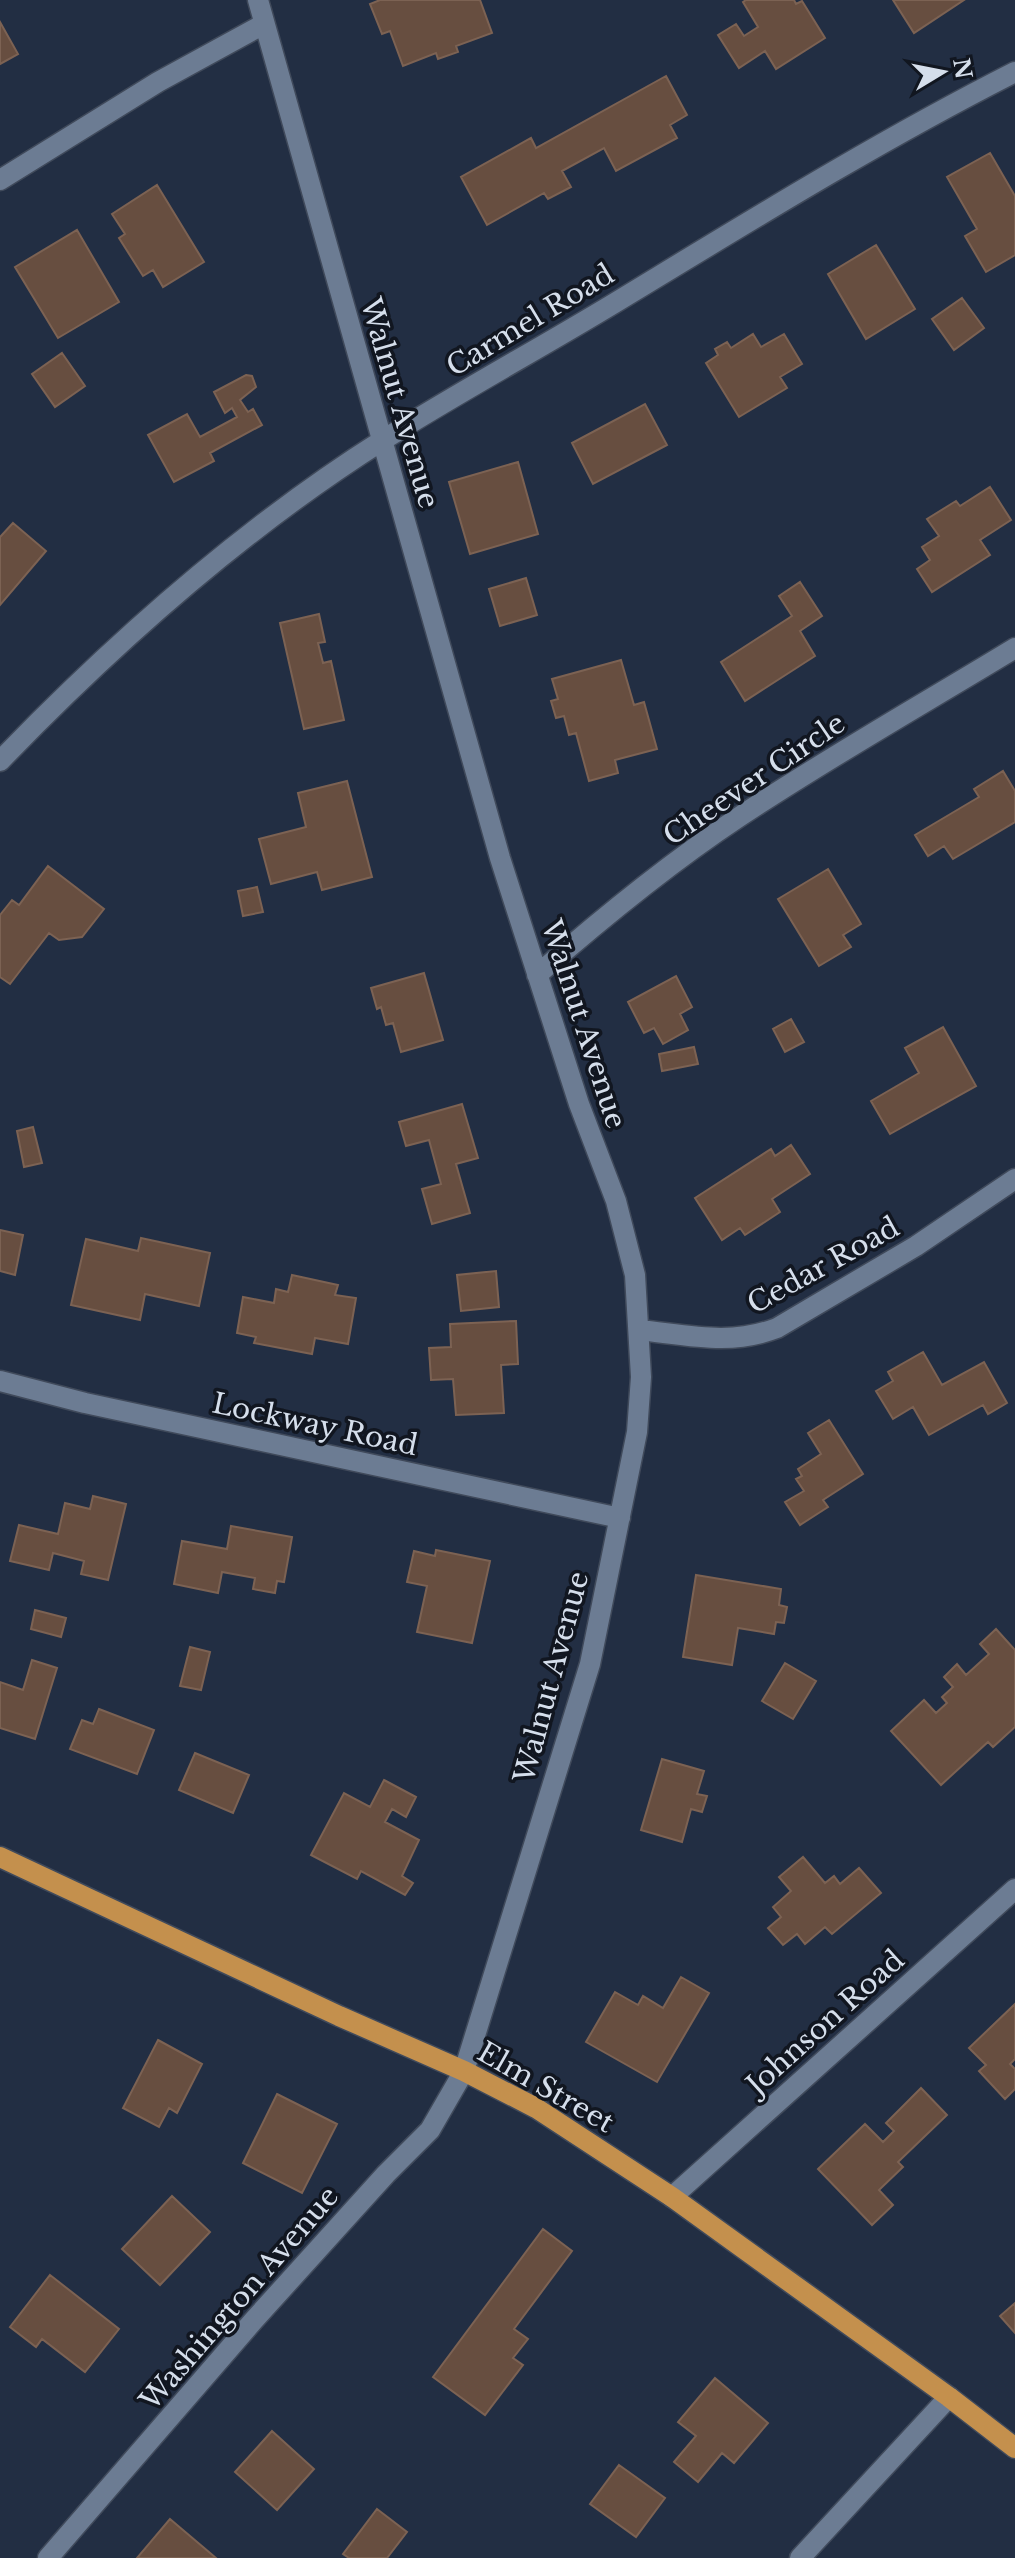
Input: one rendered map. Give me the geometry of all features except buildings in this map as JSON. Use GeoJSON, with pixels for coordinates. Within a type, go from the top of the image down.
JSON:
{"type":"FeatureCollection","features":[{"type":"Feature","properties":{"kind":"main road","name":"Elm Street"},"geometry":{"type":"LineString","coordinates":[[0,1857],[339,2016],[464,2071],[536,2108],[672,2197],[1015,2448]]}},
{"type":"Feature","properties":{"kind":"street","name":"Walnut Avenue"},"geometry":{"type":"LineString","coordinates":[[258,0],[500,858],[579,1104],[616,1201],[630,1250],[639,1330],[641,1377],[637,1432],[590,1664],[464,2071]]}},
{"type":"Feature","properties":{"kind":"street"},"geometry":{"type":"LineString","coordinates":[[0,180],[158,82],[264,24]]}},
{"type":"Feature","properties":{"kind":"street","name":"Carmel Road"},"geometry":{"type":"LineString","coordinates":[[0,761],[65,694],[181,588],[382,440],[785,200],[1015,72]]}},
{"type":"Feature","properties":{"kind":"street","name":"Cheever Circle"},"geometry":{"type":"LineString","coordinates":[[537,975],[603,918],[737,818],[1015,648]]}},
{"type":"Feature","properties":{"kind":"street","name":"Cedar Road"},"geometry":{"type":"LineString","coordinates":[[639,1330],[730,1339],[754,1336],[777,1328],[916,1246],[1015,1179]]}},
{"type":"Feature","properties":{"kind":"street","name":"Lockway Road"},"geometry":{"type":"LineString","coordinates":[[0,1381],[85,1403],[620,1518]]}},
{"type":"Feature","properties":{"kind":"street","name":"Johnson Road"},"geometry":{"type":"LineString","coordinates":[[672,2197],[1015,1889]]}},
{"type":"Feature","properties":{"kind":"street","name":"Washington Avenue"},"geometry":{"type":"LineString","coordinates":[[48,2558],[254,2320],[430,2130],[464,2071]]}},
{"type":"Feature","properties":{"kind":"street"},"geometry":{"type":"LineString","coordinates":[[800,2558],[949,2397]]}}]}
